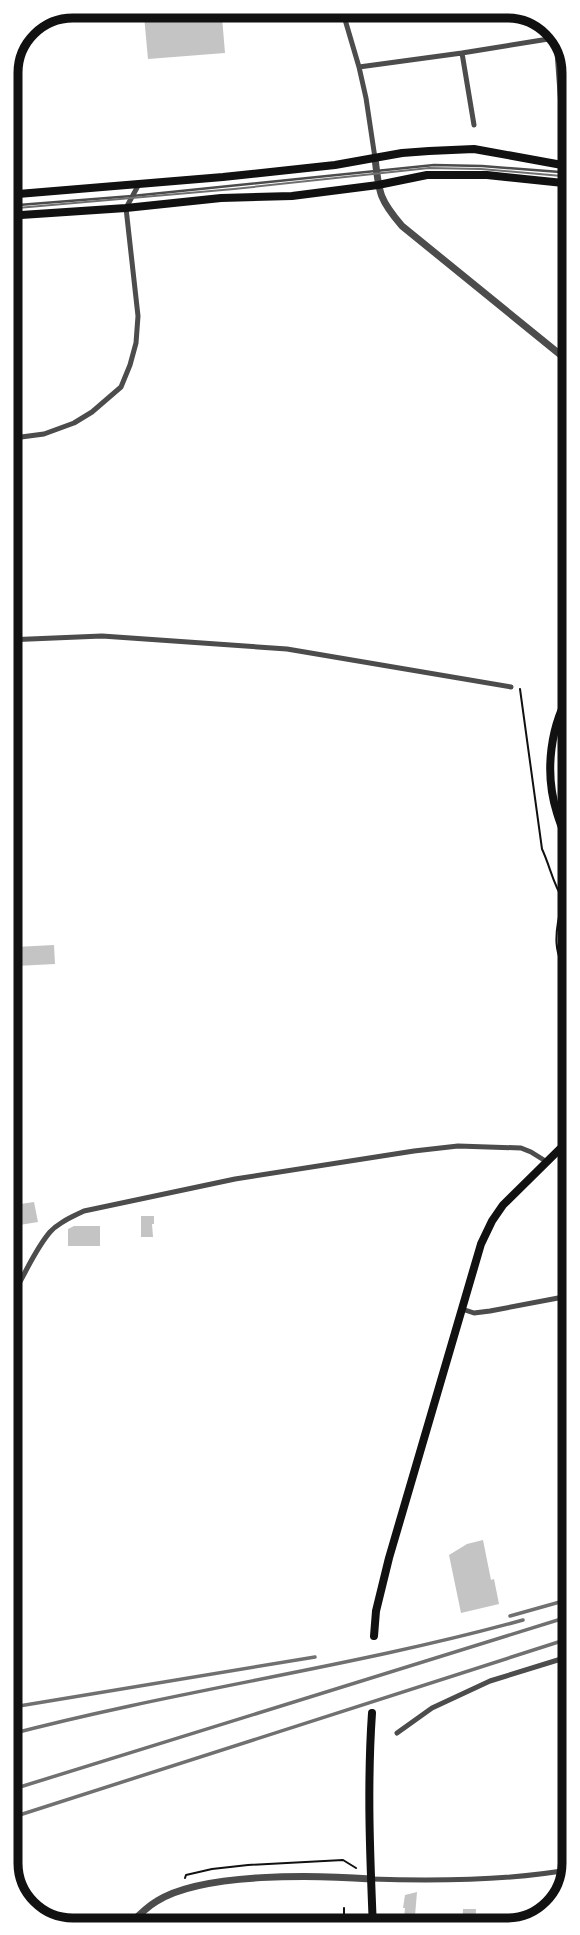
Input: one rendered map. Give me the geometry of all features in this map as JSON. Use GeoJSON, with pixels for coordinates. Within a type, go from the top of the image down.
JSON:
{"type":"FeatureCollection","features":[{"type":"Feature","properties":{"kind":"main road"},"geometry":{"type":"LineString","coordinates":[[18,194],[321,166],[418,152],[474,149],[562,165]]}},
{"type":"Feature","properties":{"kind":"main road"},"geometry":{"type":"LineString","coordinates":[[18,215],[221,198],[292,196],[378,186],[427,175],[455,174],[562,183]]}},
{"type":"Feature","properties":{"kind":"main road"},"geometry":{"type":"LineString","coordinates":[[562,710],[552,744],[550,769],[556,812],[562,829]]}},
{"type":"Feature","properties":{"kind":"main road"},"geometry":{"type":"LineString","coordinates":[[374,1636],[376,1611],[388,1558],[481,1244],[503,1205],[562,1147]]}},
{"type":"Feature","properties":{"kind":"main road"},"geometry":{"type":"LineString","coordinates":[[372,1713],[369,1837],[373,1918]]}},
{"type":"Feature","properties":{"kind":"street"},"geometry":{"type":"LineString","coordinates":[[345,18],[366,98],[378,186],[387,208],[402,226],[562,356]]}},
{"type":"Feature","properties":{"kind":"street"},"geometry":{"type":"LineString","coordinates":[[359,67],[551,38]]}},
{"type":"Feature","properties":{"kind":"street"},"geometry":{"type":"LineString","coordinates":[[462,53],[474,125]]}},
{"type":"Feature","properties":{"kind":"street"},"geometry":{"type":"LineString","coordinates":[[560,55],[562,120]]}},
{"type":"Feature","properties":{"kind":"street"},"geometry":{"type":"LineString","coordinates":[[18,437],[44,434],[74,423],[92,412],[121,387],[136,343],[138,316],[126,208],[139,184]]}},
{"type":"Feature","properties":{"kind":"street"},"geometry":{"type":"LineString","coordinates":[[18,640],[102,636],[287,649],[511,687]]}},
{"type":"Feature","properties":{"kind":"street"},"geometry":{"type":"LineString","coordinates":[[18,1284],[52,1230],[84,1211],[235,1179],[458,1146],[521,1148],[548,1162]]}},
{"type":"Feature","properties":{"kind":"street"},"geometry":{"type":"LineString","coordinates":[[462,1309],[474,1312],[490,1311],[562,1297]]}},
{"type":"Feature","properties":{"kind":"street"},"geometry":{"type":"LineString","coordinates":[[397,1733],[432,1708],[490,1681],[562,1659]]}},
{"type":"Feature","properties":{"kind":"street"},"geometry":{"type":"LineString","coordinates":[[138,1917],[158,1900],[175,1893],[206,1884],[235,1880],[343,1877],[405,1880],[483,1878],[562,1870]]}},
{"type":"Feature","properties":{"kind":"lane"},"geometry":{"type":"LineString","coordinates":[[18,205],[377,170],[455,165],[562,172]]}},
{"type":"Feature","properties":{"kind":"lane"},"geometry":{"type":"LineString","coordinates":[[541,171],[562,165]]}},
{"type":"Feature","properties":{"kind":"path"},"geometry":{"type":"LineString","coordinates":[[520,685],[542,849],[562,898]]}},
{"type":"Feature","properties":{"kind":"path"},"geometry":{"type":"LineString","coordinates":[[562,904],[556,928],[558,957],[562,967]]}},
{"type":"Feature","properties":{"kind":"path"},"geometry":{"type":"LineString","coordinates":[[344,1908],[344,1918]]}},
{"type":"Feature","properties":{"kind":"building"},"geometry":{"type":"Polygon","coordinates":[[[144,18],[222,18],[225,53],[148,59],[144,18]]]}},
{"type":"Feature","properties":{"kind":"building"},"geometry":{"type":"Polygon","coordinates":[[[54,945],[55,964],[18,966],[18,947],[54,945]]]}},
{"type":"Feature","properties":{"kind":"building"},"geometry":{"type":"Polygon","coordinates":[[[34,1202],[38,1222],[18,1225],[18,1204],[34,1202]]]}},
{"type":"Feature","properties":{"kind":"building"},"geometry":{"type":"Polygon","coordinates":[[[141,1216],[154,1216],[153,1237],[141,1237],[141,1216]]]}},
{"type":"Feature","properties":{"kind":"building"},"geometry":{"type":"Polygon","coordinates":[[[74,1226],[100,1226],[100,1246],[68,1246],[68,1229],[74,1226]]]}},
{"type":"Feature","properties":{"kind":"building"},"geometry":{"type":"Polygon","coordinates":[[[483,1540],[499,1604],[461,1613],[449,1555],[467,1544],[483,1540]]]}},
{"type":"Feature","properties":{"kind":"building"},"geometry":{"type":"Polygon","coordinates":[[[417,1892],[415,1918],[404,1918],[405,1895],[417,1892]]]}},
{"type":"Feature","properties":{"kind":"building"},"geometry":{"type":"Polygon","coordinates":[[[463,1909],[476,1909],[476,1918],[463,1918],[463,1909]]]}},
{"type":"Feature","properties":{"kind":"tram line"},"geometry":{"type":"LineString","coordinates":[[18,208],[429,168],[481,169],[562,176]]}},
{"type":"Feature","properties":{"kind":"railway"},"geometry":{"type":"LineString","coordinates":[[510,1616],[562,1601]]}},
{"type":"Feature","properties":{"kind":"railway"},"geometry":{"type":"LineString","coordinates":[[18,1788],[562,1619]]}},
{"type":"Feature","properties":{"kind":"railway"},"geometry":{"type":"LineString","coordinates":[[18,1732],[459,1637],[523,1620]]}},
{"type":"Feature","properties":{"kind":"railway"},"geometry":{"type":"LineString","coordinates":[[18,1815],[562,1641]]}},
{"type":"Feature","properties":{"kind":"railway"},"geometry":{"type":"LineString","coordinates":[[18,1706],[315,1657]]}}]}
